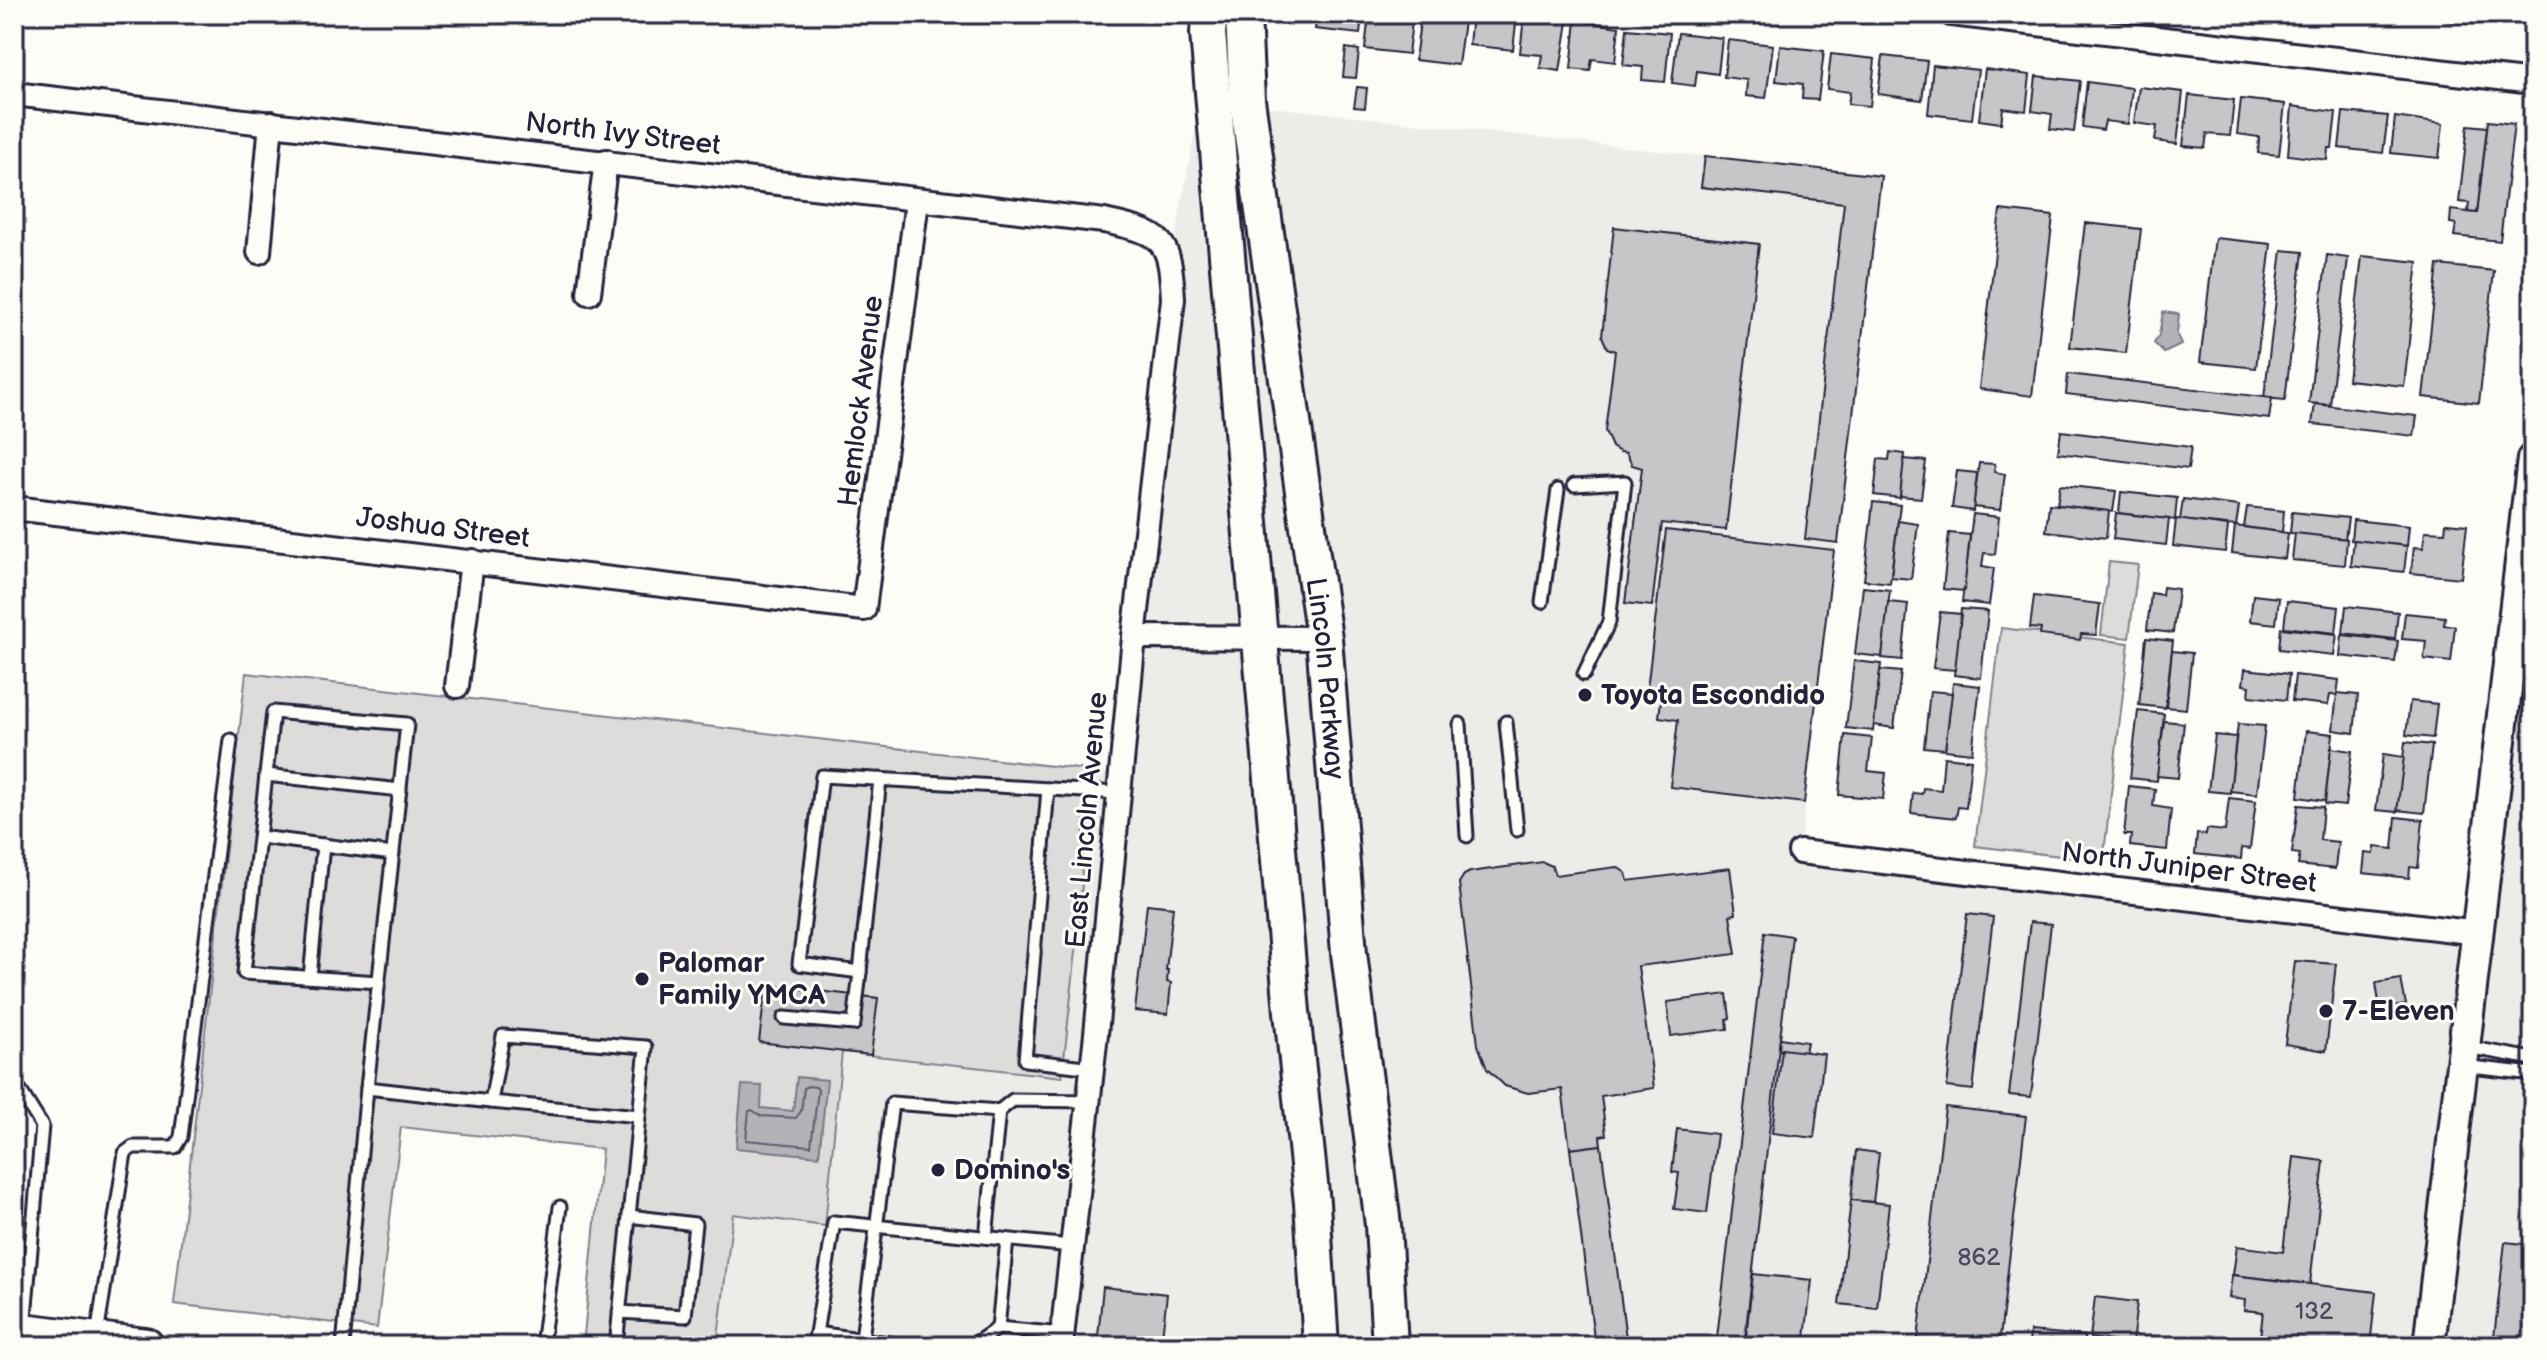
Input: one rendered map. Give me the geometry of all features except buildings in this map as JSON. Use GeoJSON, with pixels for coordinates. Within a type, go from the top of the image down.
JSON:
{"type":"FeatureCollection","features":[{"type":"Feature","properties":{"kind":"main road"},"geometry":{"type":"LineString","coordinates":[[1210,14],[1208,33],[1291,997],[1312,1203],[1321,1346]]}},
{"type":"Feature","properties":{"kind":"main road","name":"Lincoln Parkway"},"geometry":{"type":"LineString","coordinates":[[1243,14],[1247,100],[1324,638],[1349,953],[1383,1225],[1390,1346]]}},
{"type":"Feature","properties":{"kind":"main road"},"geometry":{"type":"LineString","coordinates":[[2429,1346],[2533,459]]}},
{"type":"Feature","properties":{"kind":"main road"},"geometry":{"type":"LineString","coordinates":[[19,1331],[78,1341],[146,1346]]}},
{"type":"Feature","properties":{"kind":"street"},"geometry":{"type":"LineString","coordinates":[[1951,14],[2533,82]]}},
{"type":"Feature","properties":{"kind":"street","name":"North Ivy Street"},"geometry":{"type":"LineString","coordinates":[[14,94],[1104,221],[1145,230],[1161,242],[1171,262],[1173,299]]}},
{"type":"Feature","properties":{"kind":"street"},"geometry":{"type":"LineString","coordinates":[[259,252],[271,123]]}},
{"type":"Feature","properties":{"kind":"street"},"geometry":{"type":"LineString","coordinates":[[589,293],[606,161]]}},
{"type":"Feature","properties":{"kind":"street","name":"Hemlock Avenue"},"geometry":{"type":"LineString","coordinates":[[864,609],[917,201]]}},
{"type":"Feature","properties":{"kind":"street","name":"East Lincoln Avenue"},"geometry":{"type":"LineString","coordinates":[[1062,1340],[1093,1068],[1134,637],[1173,299]]}},
{"type":"Feature","properties":{"kind":"street","name":"Joshua Street"},"geometry":{"type":"LineString","coordinates":[[14,508],[864,609]]}},
{"type":"Feature","properties":{"kind":"street"},"geometry":{"type":"LineString","coordinates":[[457,686],[472,561]]}},
{"type":"Feature","properties":{"kind":"street"},"geometry":{"type":"LineString","coordinates":[[1134,637],[1324,638]]}},
{"type":"Feature","properties":{"kind":"street","name":"North Juniper Street"},"geometry":{"type":"LineString","coordinates":[[1800,852],[2478,933]]}},
{"type":"Feature","properties":{"kind":"lane"},"geometry":{"type":"LineString","coordinates":[[1574,485],[1625,482],[1609,622],[1584,674]]}},
{"type":"Feature","properties":{"kind":"lane"},"geometry":{"type":"LineString","coordinates":[[1542,602],[1558,490]]}},
{"type":"Feature","properties":{"kind":"lane"},"geometry":{"type":"LineString","coordinates":[[343,1346],[367,1088],[379,982],[407,724],[273,712],[244,973],[379,982]]}},
{"type":"Feature","properties":{"kind":"lane"},"geometry":{"type":"LineString","coordinates":[[1506,722],[1517,830]]}},
{"type":"Feature","properties":{"kind":"lane"},"geometry":{"type":"LineString","coordinates":[[1460,724],[1467,836]]}},
{"type":"Feature","properties":{"kind":"lane"},"geometry":{"type":"LineString","coordinates":[[78,1341],[125,1153],[133,1147],[175,1147],[181,1137],[231,740]]}},
{"type":"Feature","properties":{"kind":"lane"},"geometry":{"type":"LineString","coordinates":[[266,775],[400,790]]}},
{"type":"Feature","properties":{"kind":"lane"},"geometry":{"type":"LineString","coordinates":[[860,972],[799,964],[822,776],[1119,793]]}},
{"type":"Feature","properties":{"kind":"lane"},"geometry":{"type":"LineString","coordinates":[[784,1018],[854,1024],[880,779]]}},
{"type":"Feature","properties":{"kind":"lane"},"geometry":{"type":"LineString","coordinates":[[1048,789],[1025,1060],[1093,1068]]}},
{"type":"Feature","properties":{"kind":"lane"},"geometry":{"type":"LineString","coordinates":[[260,837],[393,854]]}},
{"type":"Feature","properties":{"kind":"lane"},"geometry":{"type":"LineString","coordinates":[[310,977],[323,845]]}},
{"type":"Feature","properties":{"kind":"lane"},"geometry":{"type":"LineString","coordinates":[[491,1102],[503,1036],[646,1047],[616,1346]]}},
{"type":"Feature","properties":{"kind":"lane"},"geometry":{"type":"LineString","coordinates":[[2463,1057],[2533,1059]]}},
{"type":"Feature","properties":{"kind":"lane"},"geometry":{"type":"LineString","coordinates":[[2463,1057],[2533,1074]]}},
{"type":"Feature","properties":{"kind":"lane"},"geometry":{"type":"LineString","coordinates":[[14,1081],[42,1126],[19,1331]]}},
{"type":"Feature","properties":{"kind":"lane"},"geometry":{"type":"LineString","coordinates":[[367,1088],[639,1116]]}},
{"type":"Feature","properties":{"kind":"lane"},"geometry":{"type":"LineString","coordinates":[[862,1339],[892,1103],[999,1111],[1013,1100],[1089,1101]]}},
{"type":"Feature","properties":{"kind":"lane"},"geometry":{"type":"LineString","coordinates":[[986,1237],[999,1111]]}},
{"type":"Feature","properties":{"kind":"lane"},"geometry":{"type":"LineString","coordinates":[[542,1346],[560,1207]]}},
{"type":"Feature","properties":{"kind":"lane"},"geometry":{"type":"LineString","coordinates":[[619,1312],[685,1316],[695,1224],[629,1216]]}},
{"type":"Feature","properties":{"kind":"lane"},"geometry":{"type":"LineString","coordinates":[[814,1346],[834,1222],[1071,1246]]}},
{"type":"Feature","properties":{"kind":"lane"},"geometry":{"type":"LineString","coordinates":[[998,1328],[1007,1240]]}},
{"type":"Feature","properties":{"kind":"lane"},"geometry":{"type":"LineString","coordinates":[[971,1346],[998,1328],[1062,1340]]}},
{"type":"Feature","properties":{"kind":"lane"},"geometry":{"type":"LineString","coordinates":[[816,1333],[910,1346]]}},
{"type":"Feature","properties":{"kind":"shaded area"},"geometry":{"type":"Polygon","coordinates":[[[1201,99],[1878,176],[1800,852],[2477,933],[2517,592],[2533,594],[2533,1346],[717,1346],[733,1214],[825,1225],[843,1061],[750,1049],[793,737],[1120,774],[1171,262],[1201,99]]]}},
{"type":"Feature","properties":{"kind":"shaded area"},"geometry":{"type":"Polygon","coordinates":[[[2109,562],[2138,565],[2129,638],[2101,635],[2109,562]]]}},
{"type":"Feature","properties":{"kind":"shaded area"},"geometry":{"type":"Polygon","coordinates":[[[2001,628],[2129,643],[2103,861],[1975,846],[2001,628]]]}},
{"type":"Feature","properties":{"kind":"shaded area","name":"Palomar Family YMCA"},"geometry":{"type":"Polygon","coordinates":[[[246,673],[1086,770],[1081,906],[1062,1077],[842,1052],[825,1226],[733,1214],[717,1346],[583,1346],[602,1149],[401,1127],[377,1328],[174,1304],[246,673]]]}},
{"type":"Feature","properties":{"kind":"water"},"geometry":{"type":"Polygon","coordinates":[[[2163,312],[2179,314],[2177,334],[2181,345],[2164,353],[2154,343],[2159,335],[2163,312]]]}},
{"type":"Feature","properties":{"kind":"water"},"geometry":{"type":"Polygon","coordinates":[[[797,1077],[827,1080],[819,1156],[736,1148],[742,1085],[762,1086],[761,1108],[793,1111],[797,1077]]]}},
{"type":"Feature","properties":{"kind":"place","name":"Toyota Escondido"},"geometry":{"type":"Point","coordinates":[1585,695]}},
{"type":"Feature","properties":{"kind":"place","name":"Palomar Family YMCA"},"geometry":{"type":"Point","coordinates":[642,979]}},
{"type":"Feature","properties":{"kind":"place","name":"7-Eleven"},"geometry":{"type":"Point","coordinates":[2326,1011]}},
{"type":"Feature","properties":{"kind":"place","name":"Domino's"},"geometry":{"type":"Point","coordinates":[938,1170]}}]}
